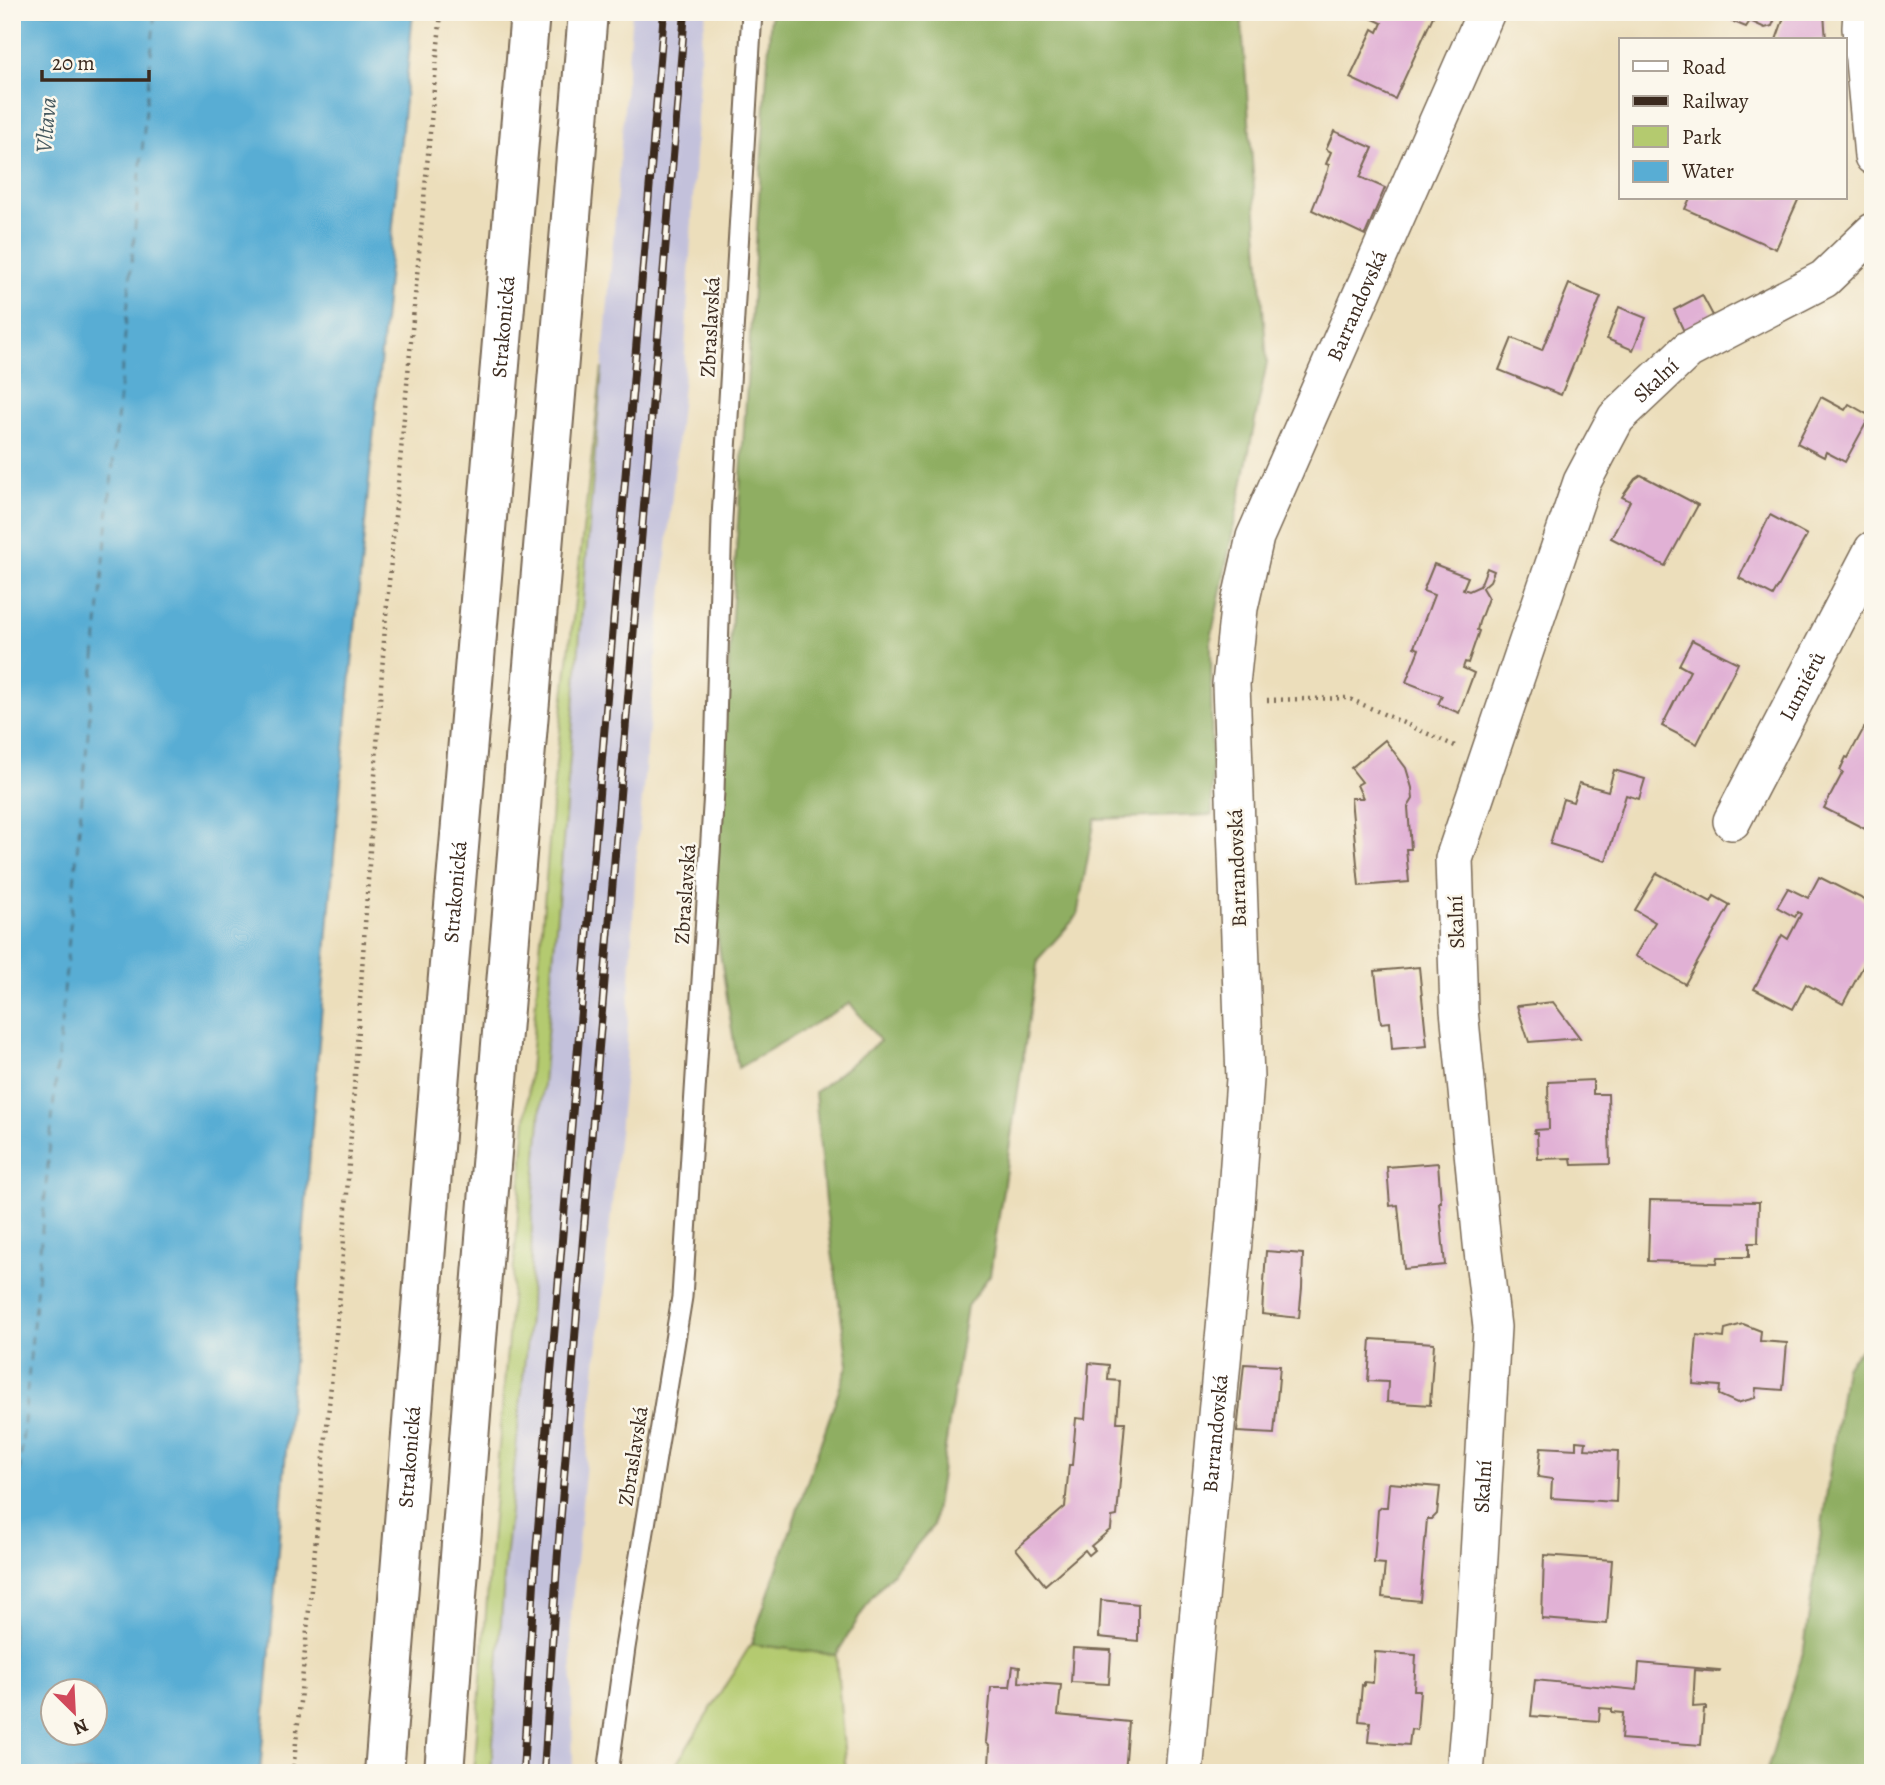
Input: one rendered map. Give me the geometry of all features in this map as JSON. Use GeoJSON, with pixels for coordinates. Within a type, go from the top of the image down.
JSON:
{"type":"FeatureCollection","features":[{"type":"Feature","properties":{"kind":"main road","name":"Strakonická"},"geometry":{"type":"LineString","coordinates":[[384,1773],[443,1035],[530,12]]}},
{"type":"Feature","properties":{"kind":"main road"},"geometry":{"type":"LineString","coordinates":[[444,1773],[502,1025],[588,12]]}},
{"type":"Feature","properties":{"kind":"street","name":"Barrandovská"},"geometry":{"type":"LineString","coordinates":[[1184,1773],[1235,1220],[1245,1079],[1231,684],[1239,608],[1255,537],[1486,12]]}},
{"type":"Feature","properties":{"kind":"street"},"geometry":{"type":"LineString","coordinates":[[1862,12],[1861,28],[1873,156]]}},
{"type":"Feature","properties":{"kind":"street","name":"Skalní"},"geometry":{"type":"LineString","coordinates":[[1465,1773],[1492,1327],[1459,1010],[1454,859],[1582,482],[1616,418],[1688,350],[1824,279],[1873,232]]}},
{"type":"Feature","properties":{"kind":"street","name":"Lumiérů"},"geometry":{"type":"LineString","coordinates":[[1732,821],[1873,550]]}},
{"type":"Feature","properties":{"kind":"lane","name":"Zbraslavská"},"geometry":{"type":"LineString","coordinates":[[608,1773],[625,1648],[682,1297],[714,791],[722,518],[752,12]]}},
{"type":"Feature","properties":{"kind":"path"},"geometry":{"type":"LineString","coordinates":[[293,1773],[341,1283],[385,626],[441,12]]}},
{"type":"Feature","properties":{"kind":"path"},"geometry":{"type":"LineString","coordinates":[[1263,700],[1348,698],[1459,748]]}},
{"type":"Feature","properties":{"kind":"shaded area"},"geometry":{"type":"Polygon","coordinates":[[[632,12],[707,12],[701,40],[684,374],[636,860],[626,1062],[571,1613],[573,1773],[491,1773],[505,1561],[530,1307],[532,1217],[632,12]]]}},
{"type":"Feature","properties":{"kind":"green space"},"geometry":{"type":"Polygon","coordinates":[[[771,12],[1241,12],[1267,362],[1211,639],[1212,815],[1095,819],[1077,916],[1038,959],[990,1275],[967,1306],[933,1526],[871,1598],[836,1655],[751,1644],[848,1364],[825,1202],[815,1092],[880,1041],[850,1003],[738,1068],[713,908],[771,12]]]}},
{"type":"Feature","properties":{"kind":"green space"},"geometry":{"type":"Polygon","coordinates":[[[602,368],[532,1217],[530,1307],[505,1561],[491,1773],[474,1773],[554,782],[602,368]]]}},
{"type":"Feature","properties":{"kind":"green space"},"geometry":{"type":"Polygon","coordinates":[[[1873,1335],[1873,1773],[1767,1770],[1804,1649],[1845,1367],[1873,1335]]]}},
{"type":"Feature","properties":{"kind":"green space"},"geometry":{"type":"Polygon","coordinates":[[[751,1644],[836,1655],[846,1773],[671,1773],[751,1644]]]}},
{"type":"Feature","properties":{"kind":"water","name":"Vltava"},"geometry":{"type":"Polygon","coordinates":[[[12,12],[413,12],[334,856],[260,1773],[12,1773],[12,12]]]}},
{"type":"Feature","properties":{"kind":"building"},"geometry":{"type":"Polygon","coordinates":[[[1358,12],[1435,12],[1395,99],[1350,78],[1373,29],[1378,32],[1382,23],[1358,12]]]}},
{"type":"Feature","properties":{"kind":"building"},"geometry":{"type":"Polygon","coordinates":[[[1720,12],[1778,12],[1772,26],[1765,28],[1750,21],[1746,27],[1719,16],[1720,12]]]}},
{"type":"Feature","properties":{"kind":"building"},"geometry":{"type":"Polygon","coordinates":[[[1786,12],[1824,14],[1826,38],[1777,38],[1786,12]]]}},
{"type":"Feature","properties":{"kind":"building"},"geometry":{"type":"Polygon","coordinates":[[[1334,131],[1373,148],[1360,177],[1385,188],[1365,235],[1312,210],[1328,170],[1329,165],[1326,164],[1331,152],[1326,149],[1334,131]]]}},
{"type":"Feature","properties":{"kind":"building"},"geometry":{"type":"Polygon","coordinates":[[[1689,200],[1798,200],[1776,249],[1685,209],[1689,200]]]}},
{"type":"Feature","properties":{"kind":"building"},"geometry":{"type":"Polygon","coordinates":[[[1569,284],[1601,297],[1561,395],[1499,370],[1512,338],[1542,350],[1569,284]]]}},
{"type":"Feature","properties":{"kind":"building"},"geometry":{"type":"Polygon","coordinates":[[[1702,295],[1717,323],[1687,338],[1674,310],[1702,295]]]}},
{"type":"Feature","properties":{"kind":"building"},"geometry":{"type":"Polygon","coordinates":[[[1619,307],[1646,318],[1633,350],[1607,339],[1619,307]]]}},
{"type":"Feature","properties":{"kind":"building"},"geometry":{"type":"Polygon","coordinates":[[[1821,397],[1845,410],[1849,404],[1870,416],[1845,462],[1826,452],[1824,457],[1797,443],[1821,397]]]}},
{"type":"Feature","properties":{"kind":"building"},"geometry":{"type":"Polygon","coordinates":[[[1641,475],[1698,505],[1665,566],[1611,538],[1630,501],[1622,497],[1641,475]]]}},
{"type":"Feature","properties":{"kind":"building"},"geometry":{"type":"Polygon","coordinates":[[[1770,515],[1807,535],[1773,596],[1739,578],[1770,515]]]}},
{"type":"Feature","properties":{"kind":"building"},"geometry":{"type":"Polygon","coordinates":[[[1434,564],[1468,577],[1463,589],[1469,591],[1480,586],[1487,568],[1494,571],[1490,581],[1482,588],[1488,598],[1468,663],[1465,662],[1463,668],[1474,673],[1459,713],[1438,704],[1442,696],[1406,682],[1419,649],[1414,647],[1434,595],[1423,591],[1434,564]]]}},
{"type":"Feature","properties":{"kind":"building"},"geometry":{"type":"Polygon","coordinates":[[[1692,640],[1738,663],[1697,744],[1662,726],[1690,671],[1679,665],[1692,640]]]}},
{"type":"Feature","properties":{"kind":"building"},"geometry":{"type":"Polygon","coordinates":[[[1864,728],[1873,733],[1873,833],[1824,808],[1843,772],[1840,770],[1846,757],[1848,758],[1864,728]]]}},
{"type":"Feature","properties":{"kind":"building"},"geometry":{"type":"Polygon","coordinates":[[[1385,740],[1406,768],[1412,788],[1413,799],[1408,807],[1411,849],[1406,849],[1409,882],[1359,886],[1351,798],[1363,798],[1357,785],[1362,782],[1351,768],[1385,740]]]}},
{"type":"Feature","properties":{"kind":"building"},"geometry":{"type":"Polygon","coordinates":[[[1614,770],[1645,779],[1639,799],[1626,795],[1606,861],[1550,844],[1563,799],[1573,802],[1579,783],[1608,791],[1614,770]]]}},
{"type":"Feature","properties":{"kind":"building"},"geometry":{"type":"Polygon","coordinates":[[[1657,873],[1711,902],[1714,896],[1730,905],[1685,984],[1635,956],[1655,922],[1635,910],[1657,873]]]}},
{"type":"Feature","properties":{"kind":"building"},"geometry":{"type":"Polygon","coordinates":[[[1819,877],[1873,904],[1873,948],[1843,1004],[1806,984],[1793,1009],[1754,989],[1782,935],[1788,939],[1801,914],[1798,912],[1795,917],[1777,907],[1788,888],[1808,898],[1819,877]]]}},
{"type":"Feature","properties":{"kind":"building"},"geometry":{"type":"Polygon","coordinates":[[[1419,967],[1427,1046],[1392,1049],[1390,1022],[1381,1023],[1375,971],[1419,967]]]}},
{"type":"Feature","properties":{"kind":"building"},"geometry":{"type":"Polygon","coordinates":[[[1553,1002],[1580,1038],[1529,1042],[1517,1006],[1553,1002]]]}},
{"type":"Feature","properties":{"kind":"building"},"geometry":{"type":"Polygon","coordinates":[[[1593,1080],[1593,1094],[1608,1094],[1610,1164],[1572,1165],[1571,1158],[1538,1159],[1537,1133],[1534,1133],[1535,1130],[1549,1129],[1548,1082],[1593,1080]]]}},
{"type":"Feature","properties":{"kind":"building"},"geometry":{"type":"Polygon","coordinates":[[[1438,1163],[1445,1265],[1404,1269],[1398,1205],[1390,1206],[1387,1167],[1438,1163]]]}},
{"type":"Feature","properties":{"kind":"building"},"geometry":{"type":"Polygon","coordinates":[[[1650,1200],[1759,1202],[1758,1243],[1749,1243],[1749,1257],[1718,1257],[1717,1263],[1648,1261],[1650,1200]]]}},
{"type":"Feature","properties":{"kind":"building"},"geometry":{"type":"Polygon","coordinates":[[[1266,1251],[1303,1254],[1299,1318],[1262,1314],[1266,1251]]]}},
{"type":"Feature","properties":{"kind":"building"},"geometry":{"type":"Polygon","coordinates":[[[1743,1324],[1761,1331],[1760,1341],[1787,1343],[1783,1390],[1756,1388],[1755,1398],[1737,1403],[1719,1395],[1720,1386],[1693,1384],[1697,1335],[1724,1338],[1725,1329],[1743,1324]]]}},
{"type":"Feature","properties":{"kind":"building"},"geometry":{"type":"Polygon","coordinates":[[[1371,1339],[1434,1343],[1430,1405],[1387,1402],[1388,1382],[1368,1381],[1371,1339]]]}},
{"type":"Feature","properties":{"kind":"building"},"geometry":{"type":"Polygon","coordinates":[[[1089,1363],[1109,1365],[1108,1380],[1120,1381],[1117,1422],[1125,1422],[1117,1516],[1112,1517],[1111,1529],[1091,1546],[1095,1550],[1089,1555],[1085,1550],[1045,1585],[1016,1549],[1065,1507],[1076,1418],[1085,1419],[1089,1363]]]}},
{"type":"Feature","properties":{"kind":"building"},"geometry":{"type":"Polygon","coordinates":[[[1244,1364],[1280,1366],[1274,1434],[1237,1432],[1244,1364]]]}},
{"type":"Feature","properties":{"kind":"building"},"geometry":{"type":"Polygon","coordinates":[[[1576,1441],[1586,1442],[1585,1449],[1618,1451],[1616,1502],[1551,1498],[1552,1479],[1538,1477],[1541,1447],[1576,1449],[1576,1441]]]}},
{"type":"Feature","properties":{"kind":"building"},"geometry":{"type":"Polygon","coordinates":[[[1389,1483],[1440,1487],[1437,1514],[1432,1519],[1427,1519],[1420,1601],[1382,1597],[1385,1564],[1374,1563],[1378,1510],[1387,1507],[1389,1483]]]}},
{"type":"Feature","properties":{"kind":"building"},"geometry":{"type":"Polygon","coordinates":[[[1544,1555],[1612,1560],[1607,1624],[1542,1619],[1544,1555]]]}},
{"type":"Feature","properties":{"kind":"building"},"geometry":{"type":"Polygon","coordinates":[[[1101,1600],[1138,1604],[1138,1641],[1099,1637],[1101,1600]]]}},
{"type":"Feature","properties":{"kind":"building"},"geometry":{"type":"Polygon","coordinates":[[[1073,1648],[1111,1650],[1109,1684],[1071,1682],[1073,1648]]]}},
{"type":"Feature","properties":{"kind":"building"},"geometry":{"type":"Polygon","coordinates":[[[1375,1652],[1416,1655],[1414,1690],[1420,1690],[1417,1730],[1411,1729],[1409,1745],[1368,1742],[1370,1722],[1359,1721],[1362,1685],[1364,1686],[1364,1682],[1373,1683],[1375,1652]]]}},
{"type":"Feature","properties":{"kind":"building"},"geometry":{"type":"Polygon","coordinates":[[[1639,1663],[1720,1670],[1695,1670],[1693,1707],[1706,1706],[1701,1745],[1621,1739],[1623,1713],[1612,1712],[1612,1709],[1600,1708],[1599,1721],[1531,1716],[1535,1680],[1637,1690],[1639,1663]]]}},
{"type":"Feature","properties":{"kind":"building"},"geometry":{"type":"Polygon","coordinates":[[[1013,1666],[1020,1667],[1019,1682],[1061,1685],[1058,1715],[1129,1722],[1125,1773],[1034,1773],[1034,1769],[989,1766],[990,1747],[986,1742],[991,1687],[1010,1687],[1013,1666]]]}},
{"type":"Feature","properties":{"kind":"ferry route"},"geometry":{"type":"LineString","coordinates":[[12,1552],[155,12]]}},
{"type":"Feature","properties":{"kind":"railway"},"geometry":{"type":"LineString","coordinates":[[523,1773],[535,1565],[664,12]]}},
{"type":"Feature","properties":{"kind":"railway"},"geometry":{"type":"LineString","coordinates":[[544,1773],[577,1312],[685,12]]}}]}
